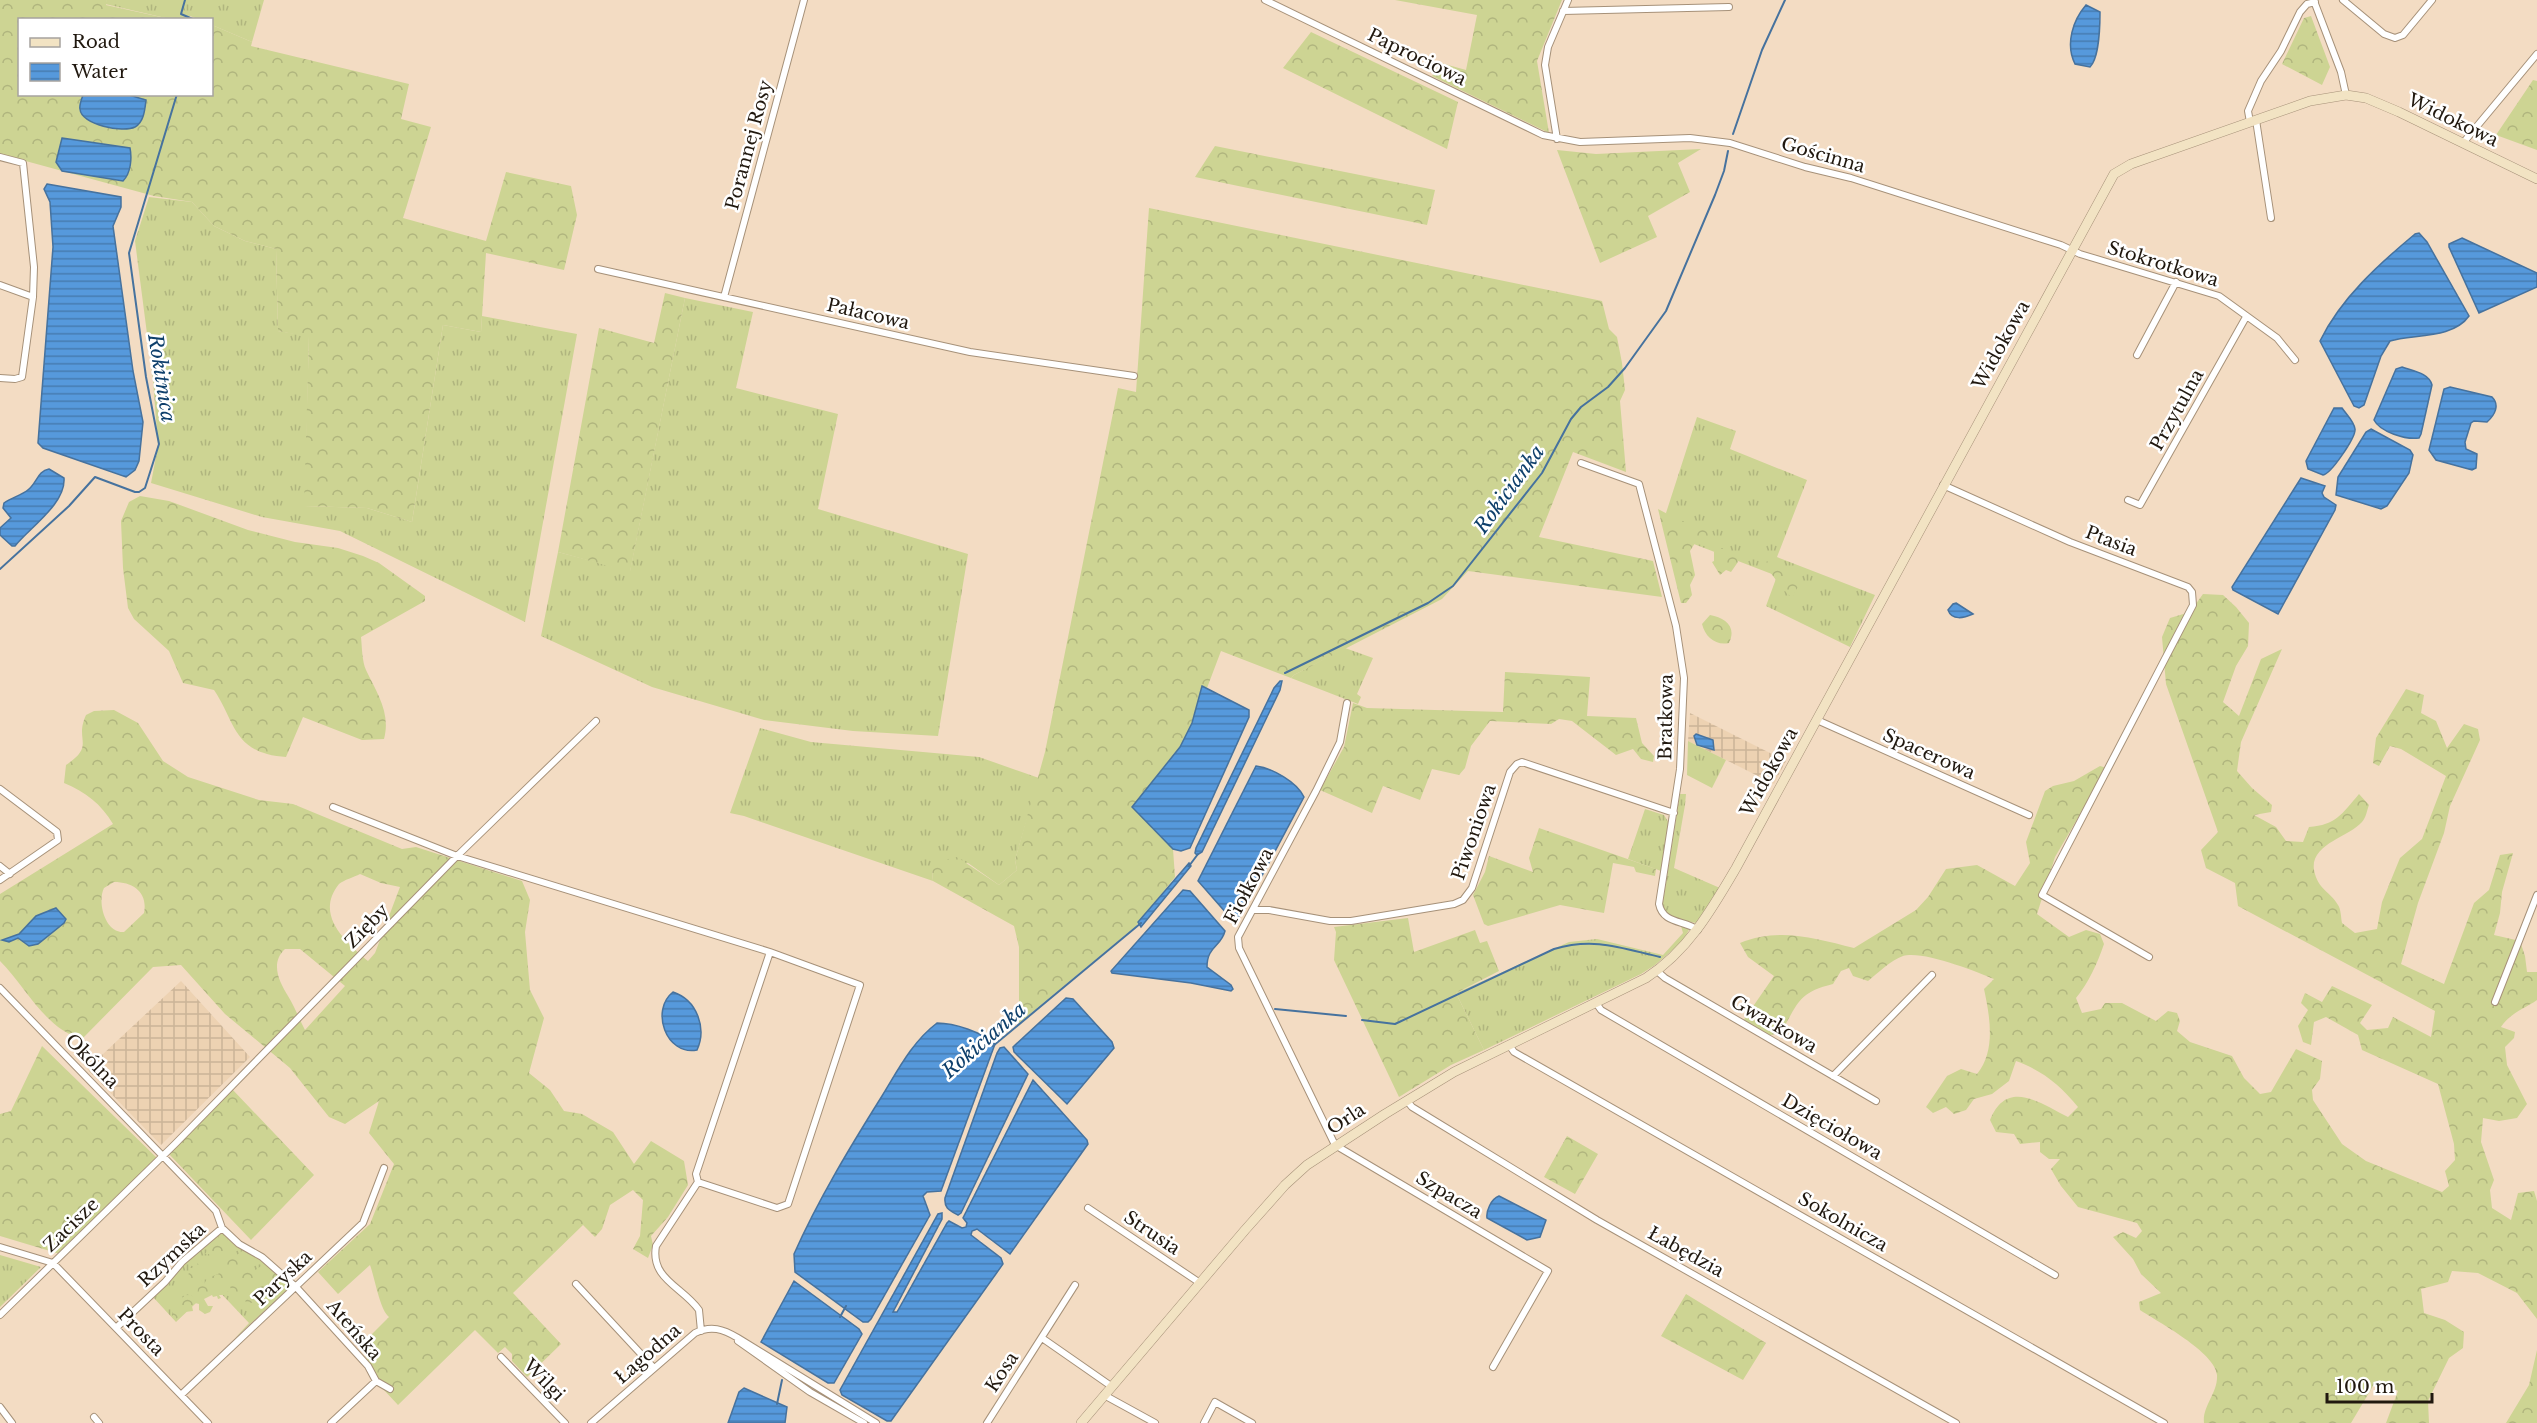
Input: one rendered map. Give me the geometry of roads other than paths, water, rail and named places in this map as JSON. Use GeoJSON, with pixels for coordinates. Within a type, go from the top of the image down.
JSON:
{"type":"FeatureCollection","features":[{"type":"Feature","properties":{"kind":"street","name":"Porannej Rosy"},"geometry":{"type":"LineString","coordinates":[[724,297],[804,0]]}},
{"type":"Feature","properties":{"kind":"street","name":"Paprociowa"},"geometry":{"type":"LineString","coordinates":[[1264,0],[1543,135],[1557,139]]}},
{"type":"Feature","properties":{"kind":"street"},"geometry":{"type":"LineString","coordinates":[[1557,139],[1545,64],[1548,47],[1568,0]]}},
{"type":"Feature","properties":{"kind":"street"},"geometry":{"type":"LineString","coordinates":[[2343,0],[2384,33],[2395,38],[2403,35],[2432,0]]}},
{"type":"Feature","properties":{"kind":"street"},"geometry":{"type":"LineString","coordinates":[[2271,218],[2253,121],[2247,114],[2261,81],[2281,51],[2302,7],[2314,1],[2341,72],[2346,95]]}},
{"type":"Feature","properties":{"kind":"street"},"geometry":{"type":"LineString","coordinates":[[1563,10],[1729,7]]}},
{"type":"Feature","properties":{"kind":"street"},"geometry":{"type":"LineString","coordinates":[[2463,143],[2537,54]]}},
{"type":"Feature","properties":{"kind":"street","name":"Widokowa"},"geometry":{"type":"LineString","coordinates":[[1697,930],[1736,868],[2107,184],[2120,170],[2310,101],[2346,95],[2366,98],[2381,104],[2537,179]]}},
{"type":"Feature","properties":{"kind":"street","name":"Gościnna"},"geometry":{"type":"LineString","coordinates":[[1557,139],[1604,142],[1690,138],[1730,143],[1805,167],[1851,178],[2072,250]]}},
{"type":"Feature","properties":{"kind":"street"},"geometry":{"type":"LineString","coordinates":[[0,157],[22,163],[34,267],[33,297],[22,377],[15,380],[0,378]]}},
{"type":"Feature","properties":{"kind":"street","name":"Stokrotkowa"},"geometry":{"type":"LineString","coordinates":[[2072,250],[2219,296],[2277,338],[2295,360]]}},
{"type":"Feature","properties":{"kind":"street","name":"Pałacowa"},"geometry":{"type":"LineString","coordinates":[[598,269],[970,352],[1134,376]]}},
{"type":"Feature","properties":{"kind":"street"},"geometry":{"type":"LineString","coordinates":[[2137,355],[2176,282]]}},
{"type":"Feature","properties":{"kind":"street"},"geometry":{"type":"LineString","coordinates":[[0,285],[33,297]]}},
{"type":"Feature","properties":{"kind":"street","name":"Przytulna"},"geometry":{"type":"LineString","coordinates":[[2128,500],[2140,506],[2246,317]]}},
{"type":"Feature","properties":{"kind":"street","name":"Bratkowa"},"geometry":{"type":"LineString","coordinates":[[1581,463],[1639,484],[1676,626],[1684,678],[1680,769],[1659,904],[1660,912],[1670,920],[1691,925],[1697,930]]}},
{"type":"Feature","properties":{"kind":"street","name":"Ptasia"},"geometry":{"type":"LineString","coordinates":[[1943,485],[2070,542],[2188,587],[2192,592],[2193,605],[2042,895],[2150,957]]}},
{"type":"Feature","properties":{"kind":"street","name":"Fiołkowa"},"geometry":{"type":"LineString","coordinates":[[1335,1145],[1239,948],[1238,937],[1340,742],[1347,703]]}},
{"type":"Feature","properties":{"kind":"street","name":"Spacerowa"},"geometry":{"type":"LineString","coordinates":[[1817,720],[2029,815]]}},
{"type":"Feature","properties":{"kind":"street","name":"Zięby"},"geometry":{"type":"LineString","coordinates":[[163,1156],[457,856],[596,721]]}},
{"type":"Feature","properties":{"kind":"street","name":"Piwoniowa"},"geometry":{"type":"LineString","coordinates":[[1253,910],[1269,910],[1342,921],[1450,906],[1459,902],[1470,892],[1510,772],[1522,762],[1674,813]]}},
{"type":"Feature","properties":{"kind":"street"},"geometry":{"type":"LineString","coordinates":[[0,789],[57,832],[58,840],[0,880]]}},
{"type":"Feature","properties":{"kind":"street"},"geometry":{"type":"LineString","coordinates":[[333,807],[457,856],[770,952],[860,985],[788,1204],[777,1208],[698,1182]]}},
{"type":"Feature","properties":{"kind":"street"},"geometry":{"type":"LineString","coordinates":[[0,866],[10,874]]}},
{"type":"Feature","properties":{"kind":"street"},"geometry":{"type":"LineString","coordinates":[[2494,1002],[2537,896]]}},
{"type":"Feature","properties":{"kind":"street","name":"Orla"},"geometry":{"type":"LineString","coordinates":[[1081,1423],[1285,1185],[1307,1165],[1335,1145],[1454,1072],[1658,971],[1697,930]]}},
{"type":"Feature","properties":{"kind":"street"},"geometry":{"type":"LineString","coordinates":[[701,1330],[699,1310],[658,1270],[656,1246],[698,1182],[696,1174],[770,952]]}},
{"type":"Feature","properties":{"kind":"street","name":"Gwarkowa"},"geometry":{"type":"LineString","coordinates":[[1658,971],[1665,978],[1876,1101]]}},
{"type":"Feature","properties":{"kind":"street"},"geometry":{"type":"LineString","coordinates":[[1833,1076],[1932,975]]}},
{"type":"Feature","properties":{"kind":"street","name":"Okólna"},"geometry":{"type":"LineString","coordinates":[[0,988],[216,1211],[222,1228]]}},
{"type":"Feature","properties":{"kind":"street","name":"Dzięciołowa"},"geometry":{"type":"LineString","coordinates":[[1596,1003],[1601,1010],[2055,1275]]}},
{"type":"Feature","properties":{"kind":"street","name":"Sokolnicza"},"geometry":{"type":"LineString","coordinates":[[1509,1045],[1514,1052],[2164,1423]]}},
{"type":"Feature","properties":{"kind":"street","name":"Łabędzia"},"geometry":{"type":"LineString","coordinates":[[1407,1101],[1412,1107],[1597,1220],[1956,1423]]}},
{"type":"Feature","properties":{"kind":"street","name":"Szpacza"},"geometry":{"type":"LineString","coordinates":[[1335,1145],[1548,1271],[1493,1366]]}},
{"type":"Feature","properties":{"kind":"street","name":"Zacisze"},"geometry":{"type":"LineString","coordinates":[[0,1315],[163,1156]]}},
{"type":"Feature","properties":{"kind":"street","name":"Paryska"},"geometry":{"type":"LineString","coordinates":[[181,1395],[363,1223],[384,1168]]}},
{"type":"Feature","properties":{"kind":"street","name":"Strusia"},"geometry":{"type":"LineString","coordinates":[[1088,1208],[1200,1283]]}},
{"type":"Feature","properties":{"kind":"street","name":"Ateńska"},"geometry":{"type":"LineString","coordinates":[[222,1228],[239,1245],[262,1257],[296,1287],[368,1366],[376,1381],[390,1389]]}},
{"type":"Feature","properties":{"kind":"street","name":"Rzymska"},"geometry":{"type":"LineString","coordinates":[[116,1328],[165,1282],[182,1262],[222,1228]]}},
{"type":"Feature","properties":{"kind":"street"},"geometry":{"type":"LineString","coordinates":[[0,1247],[53,1263]]}},
{"type":"Feature","properties":{"kind":"street","name":"Prosta"},"geometry":{"type":"LineString","coordinates":[[53,1263],[208,1423]]}},
{"type":"Feature","properties":{"kind":"street"},"geometry":{"type":"LineString","coordinates":[[576,1284],[654,1368]]}},
{"type":"Feature","properties":{"kind":"street","name":"Kosa"},"geometry":{"type":"LineString","coordinates":[[987,1423],[1075,1286]]}},
{"type":"Feature","properties":{"kind":"street","name":"Łagodna"},"geometry":{"type":"LineString","coordinates":[[591,1423],[701,1330],[717,1328],[732,1334],[876,1423]]}},
{"type":"Feature","properties":{"kind":"street"},"geometry":{"type":"LineString","coordinates":[[732,1334],[762,1360],[864,1423]]}},
{"type":"Feature","properties":{"kind":"street"},"geometry":{"type":"LineString","coordinates":[[1042,1338],[1111,1386]]}},
{"type":"Feature","properties":{"kind":"street","name":"Wilgi"},"geometry":{"type":"LineString","coordinates":[[501,1357],[565,1423]]}},
{"type":"Feature","properties":{"kind":"street"},"geometry":{"type":"LineString","coordinates":[[331,1423],[376,1381]]}},
{"type":"Feature","properties":{"kind":"street"},"geometry":{"type":"LineString","coordinates":[[1104,1395],[1155,1423]]}},
{"type":"Feature","properties":{"kind":"street"},"geometry":{"type":"LineString","coordinates":[[1204,1423],[1215,1402],[1251,1423]]}},
{"type":"Feature","properties":{"kind":"street"},"geometry":{"type":"LineString","coordinates":[[0,1407],[12,1423]]}},
{"type":"Feature","properties":{"kind":"street"},"geometry":{"type":"LineString","coordinates":[[94,1417],[99,1423]]}},
{"type":"Feature","properties":{"kind":"water"},"geometry":{"type":"Polygon","coordinates":[[[2086,5],[2100,12],[2097,49],[2090,67],[2075,64],[2071,48],[2074,25],[2086,5]]]}},
{"type":"Feature","properties":{"kind":"water"},"geometry":{"type":"Polygon","coordinates":[[[83,96],[132,96],[146,100],[144,115],[140,122],[129,129],[103,126],[87,119],[82,115],[83,96]]]}},
{"type":"Feature","properties":{"kind":"water"},"geometry":{"type":"Polygon","coordinates":[[[62,138],[130,148],[130,165],[126,178],[123,181],[62,171],[56,162],[62,138]]]}},
{"type":"Feature","properties":{"kind":"water"},"geometry":{"type":"Polygon","coordinates":[[[47,184],[121,197],[121,207],[113,226],[133,371],[143,422],[139,461],[135,470],[126,477],[43,448],[38,443],[53,247],[50,202],[44,189],[47,184]]]}},
{"type":"Feature","properties":{"kind":"water"},"geometry":{"type":"Polygon","coordinates":[[[2419,233],[2427,242],[2469,316],[2453,329],[2390,341],[2381,356],[2364,405],[2359,408],[2354,406],[2320,341],[2350,296],[2401,245],[2419,233]]]}},
{"type":"Feature","properties":{"kind":"water"},"geometry":{"type":"Polygon","coordinates":[[[2462,238],[2537,273],[2537,287],[2479,313],[2449,247],[2449,244],[2462,238]]]}},
{"type":"Feature","properties":{"kind":"water"},"geometry":{"type":"Polygon","coordinates":[[[2402,367],[2424,375],[2432,385],[2419,438],[2407,438],[2394,434],[2382,428],[2374,420],[2396,369],[2402,367]]]}},
{"type":"Feature","properties":{"kind":"water"},"geometry":{"type":"Polygon","coordinates":[[[2450,387],[2492,397],[2496,403],[2494,413],[2487,422],[2474,421],[2471,423],[2465,442],[2466,449],[2477,454],[2476,468],[2472,470],[2436,460],[2429,450],[2444,389],[2450,387]]]}},
{"type":"Feature","properties":{"kind":"water"},"geometry":{"type":"Polygon","coordinates":[[[2334,408],[2342,408],[2352,420],[2355,429],[2342,455],[2332,469],[2323,475],[2308,469],[2306,461],[2334,408]]]}},
{"type":"Feature","properties":{"kind":"water"},"geometry":{"type":"Polygon","coordinates":[[[2371,429],[2410,450],[2413,455],[2409,473],[2387,506],[2381,509],[2336,495],[2338,477],[2366,432],[2371,429]]]}},
{"type":"Feature","properties":{"kind":"water"},"geometry":{"type":"Polygon","coordinates":[[[49,469],[64,478],[59,497],[46,515],[15,546],[12,546],[0,535],[0,528],[11,518],[3,508],[4,503],[26,491],[42,472],[49,469]]]}},
{"type":"Feature","properties":{"kind":"water"},"geometry":{"type":"Polygon","coordinates":[[[2301,478],[2325,486],[2322,493],[2324,497],[2336,505],[2278,614],[2233,590],[2232,587],[2301,478]]]}},
{"type":"Feature","properties":{"kind":"water"},"geometry":{"type":"Polygon","coordinates":[[[1956,603],[1973,614],[1962,617],[1952,616],[1948,610],[1956,603]]]}},
{"type":"Feature","properties":{"kind":"water"},"geometry":{"type":"Polygon","coordinates":[[[1282,681],[1280,690],[1202,852],[1197,855],[1196,848],[1274,688],[1282,681]]]}},
{"type":"Feature","properties":{"kind":"water"},"geometry":{"type":"Polygon","coordinates":[[[1202,686],[1249,710],[1249,717],[1190,848],[1181,851],[1173,849],[1132,807],[1180,747],[1192,723],[1202,686]]]}},
{"type":"Feature","properties":{"kind":"water"},"geometry":{"type":"Polygon","coordinates":[[[1696,734],[1713,740],[1714,750],[1697,745],[1694,736],[1696,734]]]}},
{"type":"Feature","properties":{"kind":"water"},"geometry":{"type":"Polygon","coordinates":[[[1256,766],[1283,777],[1296,786],[1304,797],[1241,915],[1236,918],[1228,915],[1198,881],[1256,766]]]}},
{"type":"Feature","properties":{"kind":"water"},"geometry":{"type":"Polygon","coordinates":[[[1189,863],[1191,866],[1141,927],[1138,922],[1189,863]]]}},
{"type":"Feature","properties":{"kind":"water"},"geometry":{"type":"Polygon","coordinates":[[[1183,890],[1190,891],[1225,931],[1209,955],[1207,967],[1231,985],[1233,989],[1231,991],[1191,983],[1112,973],[1111,971],[1183,890]]]}},
{"type":"Feature","properties":{"kind":"water"},"geometry":{"type":"Polygon","coordinates":[[[56,908],[66,919],[64,923],[38,944],[29,946],[18,938],[9,942],[2,940],[19,934],[36,916],[56,908]]]}},
{"type":"Feature","properties":{"kind":"water"},"geometry":{"type":"Polygon","coordinates":[[[673,992],[688,1001],[698,1016],[701,1033],[697,1050],[686,1050],[677,1046],[665,1030],[662,1020],[663,1010],[666,1000],[673,992]]]}},
{"type":"Feature","properties":{"kind":"water"},"geometry":{"type":"Polygon","coordinates":[[[1066,998],[1073,999],[1112,1042],[1114,1048],[1067,1104],[1014,1052],[1013,1047],[1066,998]]]}},
{"type":"Feature","properties":{"kind":"water"},"geometry":{"type":"Polygon","coordinates":[[[937,1023],[967,1029],[995,1044],[941,1191],[927,1192],[923,1196],[930,1215],[871,1319],[863,1322],[795,1272],[794,1254],[835,1174],[900,1066],[920,1039],[937,1023]]]}},
{"type":"Feature","properties":{"kind":"water"},"geometry":{"type":"Polygon","coordinates":[[[1004,1047],[1028,1074],[958,1215],[948,1208],[945,1198],[997,1053],[1000,1048],[1004,1047]]]}},
{"type":"Feature","properties":{"kind":"water"},"geometry":{"type":"Polygon","coordinates":[[[1033,1080],[1087,1140],[1088,1144],[1010,1254],[977,1229],[972,1231],[971,1235],[1001,1258],[1003,1264],[891,1421],[887,1421],[842,1395],[840,1390],[938,1214],[942,1213],[942,1219],[893,1312],[897,1312],[947,1223],[949,1221],[962,1228],[966,1227],[967,1223],[963,1218],[1033,1080]]]}},
{"type":"Feature","properties":{"kind":"water"},"geometry":{"type":"Polygon","coordinates":[[[1499,1196],[1546,1220],[1540,1237],[1527,1240],[1487,1218],[1490,1206],[1499,1196]]]}},
{"type":"Feature","properties":{"kind":"water"},"geometry":{"type":"Polygon","coordinates":[[[794,1281],[859,1329],[862,1334],[834,1383],[828,1383],[761,1342],[794,1281]]]}},
{"type":"Feature","properties":{"kind":"water"},"geometry":{"type":"Polygon","coordinates":[[[744,1388],[787,1407],[785,1423],[728,1423],[739,1392],[744,1388]]]}},
{"type":"Feature","properties":{"kind":"waterway","name":"Rokitnica"},"geometry":{"type":"LineString","coordinates":[[185,0],[181,14],[190,18]]}},
{"type":"Feature","properties":{"kind":"waterway","name":"Rokicianka"},"geometry":{"type":"LineString","coordinates":[[1733,134],[1762,50],[1785,0]]}},
{"type":"Feature","properties":{"kind":"waterway","name":"Rokitnica"},"geometry":{"type":"LineString","coordinates":[[0,569],[69,506],[95,477],[135,492],[145,488],[159,444],[146,377],[129,253],[176,96]]}},
{"type":"Feature","properties":{"kind":"waterway","name":"Rokicianka"},"geometry":{"type":"LineString","coordinates":[[1285,673],[1428,603],[1453,586],[1542,473],[1571,419],[1581,407],[1608,387],[1625,368],[1666,311],[1715,195],[1724,171],[1728,151]]}},
{"type":"Feature","properties":{"kind":"waterway"},"geometry":{"type":"LineString","coordinates":[[1189,866],[1198,854]]}},
{"type":"Feature","properties":{"kind":"waterway","name":"Rokicianka"},"geometry":{"type":"LineString","coordinates":[[993,1046],[1141,923]]}},
{"type":"Feature","properties":{"kind":"waterway"},"geometry":{"type":"LineString","coordinates":[[1362,1020],[1395,1024],[1554,949],[1568,946],[1607,945],[1660,957]]}},
{"type":"Feature","properties":{"kind":"waterway"},"geometry":{"type":"LineString","coordinates":[[1275,1009],[1346,1016]]}},
{"type":"Feature","properties":{"kind":"waterway","name":"Rokicianka"},"geometry":{"type":"LineString","coordinates":[[840,1317],[846,1306]]}},
{"type":"Feature","properties":{"kind":"waterway","name":"Rokicianka"},"geometry":{"type":"LineString","coordinates":[[777,1404],[782,1380]]}}]}
